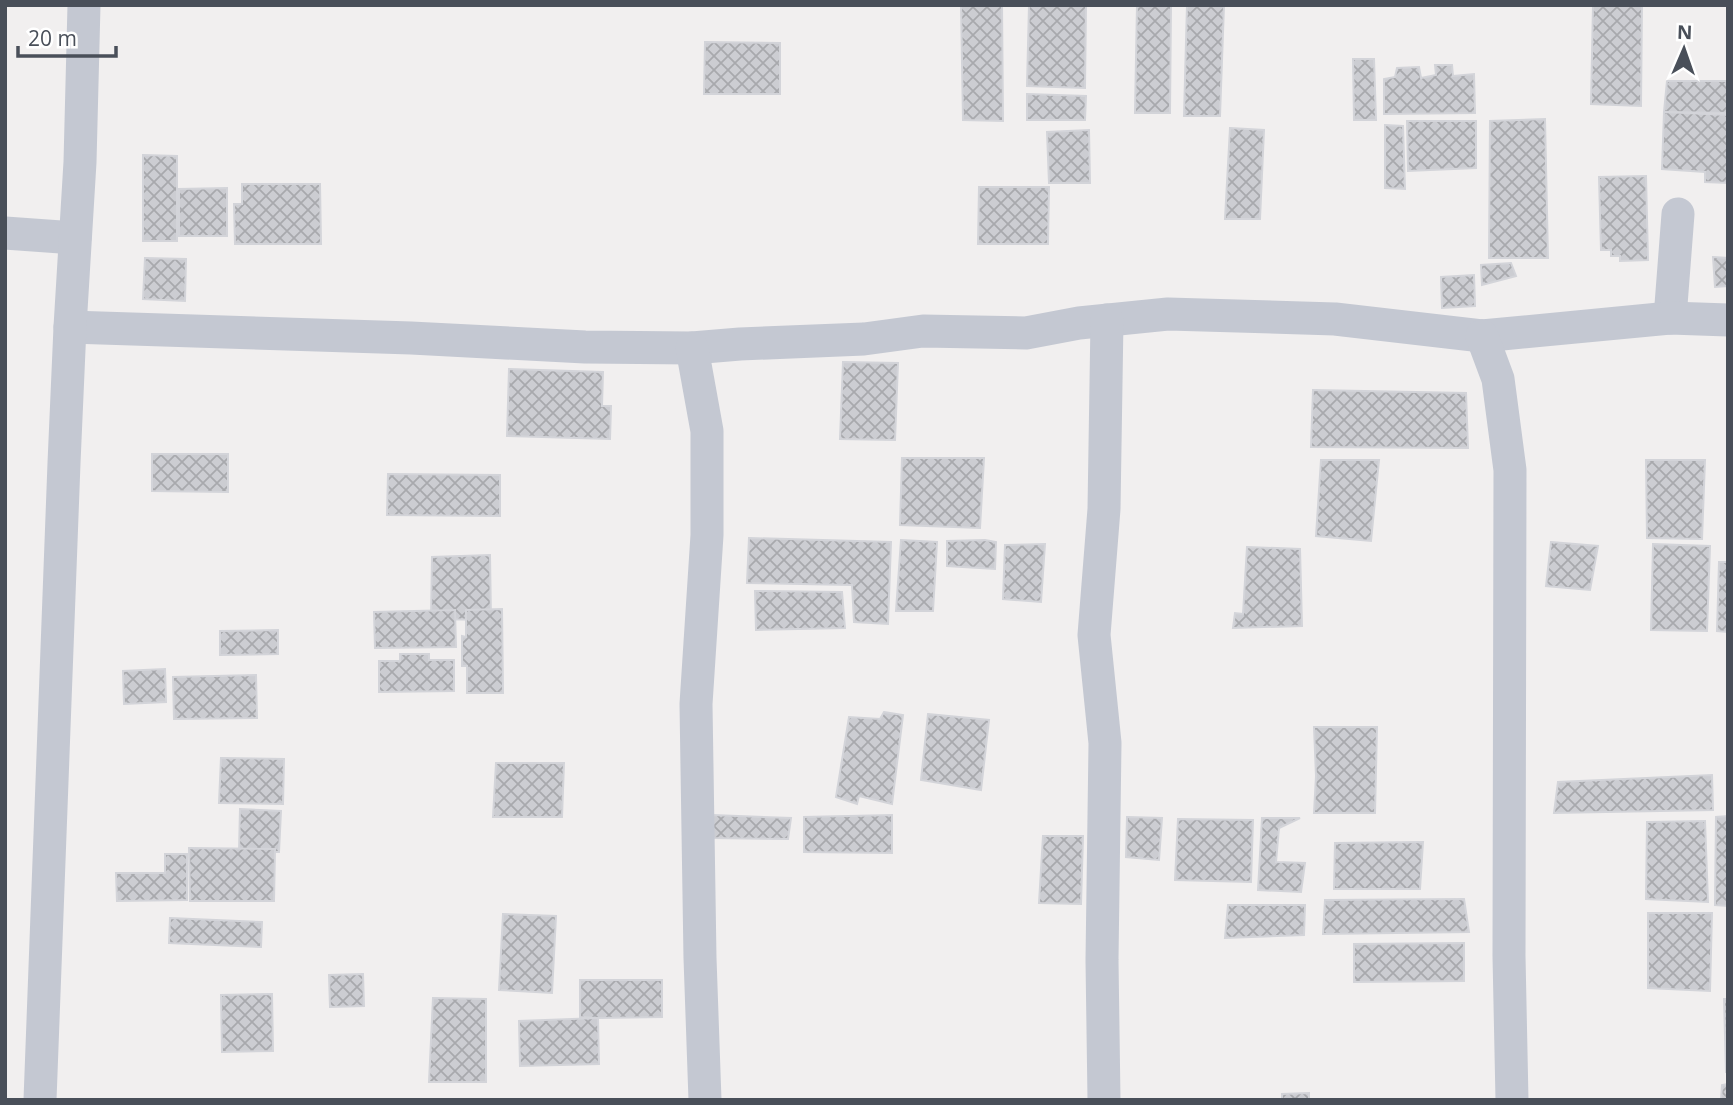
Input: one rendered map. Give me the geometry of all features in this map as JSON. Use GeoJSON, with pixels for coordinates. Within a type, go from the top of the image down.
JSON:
{"type":"FeatureCollection","features":[{"type":"Feature","properties":{"kind":"street"},"geometry":{"type":"LineString","coordinates":[[40,1100],[69,327],[80,162],[85,5]]}},
{"type":"Feature","properties":{"kind":"street"},"geometry":{"type":"LineString","coordinates":[[1670,318],[1678,214]]}},
{"type":"Feature","properties":{"kind":"street"},"geometry":{"type":"LineString","coordinates":[[5,233],[75,238]]}},
{"type":"Feature","properties":{"kind":"street"},"geometry":{"type":"LineString","coordinates":[[69,327],[585,347],[692,348],[864,339],[923,331],[1026,333],[1079,323],[1168,314],[1335,319],[1482,336],[1670,318],[1728,320]]}},
{"type":"Feature","properties":{"kind":"street"},"geometry":{"type":"LineString","coordinates":[[1104,1100],[1102,960],[1105,743],[1094,635],[1104,509],[1107,320]]}},
{"type":"Feature","properties":{"kind":"street"},"geometry":{"type":"LineString","coordinates":[[1482,336],[1498,379],[1510,470],[1509,956],[1512,1100]]}},
{"type":"Feature","properties":{"kind":"street"},"geometry":{"type":"LineString","coordinates":[[692,348],[707,432],[708,535],[696,704],[705,1100]]}},
{"type":"Feature","properties":{"kind":"building"},"geometry":{"type":"Polygon","coordinates":[[[961,5],[1002,5],[1003,121],[963,120],[961,5]]]}},
{"type":"Feature","properties":{"kind":"building"},"geometry":{"type":"Polygon","coordinates":[[[1029,5],[1086,5],[1085,88],[1027,86],[1029,5]]]}},
{"type":"Feature","properties":{"kind":"building"},"geometry":{"type":"Polygon","coordinates":[[[1137,5],[1171,5],[1170,113],[1135,113],[1137,5]]]}},
{"type":"Feature","properties":{"kind":"building"},"geometry":{"type":"Polygon","coordinates":[[[1187,5],[1224,5],[1220,116],[1184,116],[1187,5]]]}},
{"type":"Feature","properties":{"kind":"building"},"geometry":{"type":"Polygon","coordinates":[[[1593,5],[1642,5],[1641,106],[1591,104],[1593,5]]]}},
{"type":"Feature","properties":{"kind":"building"},"geometry":{"type":"Polygon","coordinates":[[[705,42],[780,43],[780,94],[704,94],[705,42]]]}},
{"type":"Feature","properties":{"kind":"building"},"geometry":{"type":"Polygon","coordinates":[[[1353,59],[1374,59],[1376,120],[1354,120],[1353,59]]]}},
{"type":"Feature","properties":{"kind":"building"},"geometry":{"type":"Polygon","coordinates":[[[1435,65],[1452,65],[1453,76],[1474,74],[1475,113],[1384,114],[1384,79],[1395,77],[1397,68],[1419,67],[1421,78],[1436,75],[1435,65]]]}},
{"type":"Feature","properties":{"kind":"building"},"geometry":{"type":"Polygon","coordinates":[[[1667,81],[1728,81],[1728,113],[1664,112],[1667,81]]]}},
{"type":"Feature","properties":{"kind":"building"},"geometry":{"type":"Polygon","coordinates":[[[1027,94],[1086,96],[1085,120],[1027,120],[1027,94]]]}},
{"type":"Feature","properties":{"kind":"building"},"geometry":{"type":"Polygon","coordinates":[[[1664,112],[1728,115],[1728,183],[1705,182],[1705,172],[1662,169],[1664,112]]]}},
{"type":"Feature","properties":{"kind":"building"},"geometry":{"type":"Polygon","coordinates":[[[1545,119],[1548,258],[1489,258],[1490,121],[1545,119]]]}},
{"type":"Feature","properties":{"kind":"building"},"geometry":{"type":"Polygon","coordinates":[[[1407,121],[1476,121],[1476,168],[1408,171],[1407,121]]]}},
{"type":"Feature","properties":{"kind":"building"},"geometry":{"type":"Polygon","coordinates":[[[1385,125],[1403,126],[1405,189],[1385,188],[1385,125]]]}},
{"type":"Feature","properties":{"kind":"building"},"geometry":{"type":"Polygon","coordinates":[[[1230,128],[1264,130],[1260,219],[1225,219],[1230,128]]]}},
{"type":"Feature","properties":{"kind":"building"},"geometry":{"type":"Polygon","coordinates":[[[1089,130],[1090,183],[1049,183],[1047,132],[1089,130]]]}},
{"type":"Feature","properties":{"kind":"building"},"geometry":{"type":"Polygon","coordinates":[[[143,155],[177,156],[177,241],[143,241],[143,155]]]}},
{"type":"Feature","properties":{"kind":"building"},"geometry":{"type":"Polygon","coordinates":[[[1646,176],[1648,260],[1620,261],[1620,256],[1611,256],[1611,250],[1601,250],[1599,177],[1646,176]]]}},
{"type":"Feature","properties":{"kind":"building"},"geometry":{"type":"Polygon","coordinates":[[[242,184],[320,184],[321,244],[235,244],[234,204],[242,204],[242,184]]]}},
{"type":"Feature","properties":{"kind":"building"},"geometry":{"type":"Polygon","coordinates":[[[979,187],[1049,187],[1048,244],[978,244],[979,187]]]}},
{"type":"Feature","properties":{"kind":"building"},"geometry":{"type":"Polygon","coordinates":[[[227,188],[227,236],[179,236],[179,189],[227,188]]]}},
{"type":"Feature","properties":{"kind":"building"},"geometry":{"type":"Polygon","coordinates":[[[1713,257],[1728,258],[1728,286],[1715,287],[1713,257]]]}},
{"type":"Feature","properties":{"kind":"building"},"geometry":{"type":"Polygon","coordinates":[[[145,258],[186,259],[185,301],[143,299],[145,258]]]}},
{"type":"Feature","properties":{"kind":"building"},"geometry":{"type":"Polygon","coordinates":[[[1511,263],[1516,276],[1482,285],[1481,265],[1511,263]]]}},
{"type":"Feature","properties":{"kind":"building"},"geometry":{"type":"Polygon","coordinates":[[[1474,275],[1475,306],[1442,308],[1441,277],[1474,275]]]}},
{"type":"Feature","properties":{"kind":"building"},"geometry":{"type":"Polygon","coordinates":[[[843,362],[898,363],[895,440],[840,439],[843,362]]]}},
{"type":"Feature","properties":{"kind":"building"},"geometry":{"type":"Polygon","coordinates":[[[509,369],[603,372],[602,406],[611,406],[610,439],[507,436],[509,369]]]}},
{"type":"Feature","properties":{"kind":"building"},"geometry":{"type":"Polygon","coordinates":[[[1313,390],[1466,393],[1468,448],[1311,447],[1313,390]]]}},
{"type":"Feature","properties":{"kind":"building"},"geometry":{"type":"Polygon","coordinates":[[[152,454],[228,454],[228,492],[152,491],[152,454]]]}},
{"type":"Feature","properties":{"kind":"building"},"geometry":{"type":"Polygon","coordinates":[[[902,458],[984,458],[980,528],[900,525],[902,458]]]}},
{"type":"Feature","properties":{"kind":"building"},"geometry":{"type":"Polygon","coordinates":[[[1321,460],[1379,460],[1371,541],[1316,536],[1321,460]]]}},
{"type":"Feature","properties":{"kind":"building"},"geometry":{"type":"Polygon","coordinates":[[[1646,460],[1705,460],[1702,539],[1647,538],[1646,460]]]}},
{"type":"Feature","properties":{"kind":"building"},"geometry":{"type":"Polygon","coordinates":[[[388,474],[500,475],[500,516],[387,515],[388,474]]]}},
{"type":"Feature","properties":{"kind":"building"},"geometry":{"type":"Polygon","coordinates":[[[749,538],[891,542],[888,624],[854,622],[852,585],[747,583],[749,538]]]}},
{"type":"Feature","properties":{"kind":"building"},"geometry":{"type":"Polygon","coordinates":[[[901,540],[937,542],[933,611],[896,611],[901,540]]]}},
{"type":"Feature","properties":{"kind":"building"},"geometry":{"type":"Polygon","coordinates":[[[947,541],[996,542],[995,569],[947,566],[947,541]]]}},
{"type":"Feature","properties":{"kind":"building"},"geometry":{"type":"Polygon","coordinates":[[[1551,542],[1598,546],[1590,590],[1546,586],[1551,542]]]}},
{"type":"Feature","properties":{"kind":"building"},"geometry":{"type":"Polygon","coordinates":[[[1045,544],[1041,602],[1003,599],[1005,545],[1045,544]]]}},
{"type":"Feature","properties":{"kind":"building"},"geometry":{"type":"Polygon","coordinates":[[[1653,544],[1710,546],[1707,631],[1651,630],[1653,544]]]}},
{"type":"Feature","properties":{"kind":"building"},"geometry":{"type":"Polygon","coordinates":[[[1247,547],[1300,549],[1302,626],[1233,628],[1235,613],[1243,614],[1247,547]]]}},
{"type":"Feature","properties":{"kind":"building"},"geometry":{"type":"Polygon","coordinates":[[[490,555],[491,620],[431,619],[432,557],[490,555]]]}},
{"type":"Feature","properties":{"kind":"building"},"geometry":{"type":"Polygon","coordinates":[[[1719,562],[1728,562],[1728,632],[1717,631],[1719,562]]]}},
{"type":"Feature","properties":{"kind":"building"},"geometry":{"type":"Polygon","coordinates":[[[755,591],[842,592],[845,628],[756,630],[755,591]]]}},
{"type":"Feature","properties":{"kind":"building"},"geometry":{"type":"Polygon","coordinates":[[[502,609],[503,693],[467,693],[467,666],[462,666],[462,636],[466,637],[466,610],[502,609]]]}},
{"type":"Feature","properties":{"kind":"building"},"geometry":{"type":"Polygon","coordinates":[[[455,610],[456,647],[375,648],[374,612],[455,610]]]}},
{"type":"Feature","properties":{"kind":"building"},"geometry":{"type":"Polygon","coordinates":[[[278,630],[278,654],[220,655],[220,631],[278,630]]]}},
{"type":"Feature","properties":{"kind":"building"},"geometry":{"type":"Polygon","coordinates":[[[400,654],[429,654],[429,660],[454,660],[454,691],[379,692],[379,661],[400,661],[400,654]]]}},
{"type":"Feature","properties":{"kind":"building"},"geometry":{"type":"Polygon","coordinates":[[[165,669],[166,702],[124,704],[123,671],[165,669]]]}},
{"type":"Feature","properties":{"kind":"building"},"geometry":{"type":"Polygon","coordinates":[[[256,675],[257,718],[174,719],[173,677],[256,675]]]}},
{"type":"Feature","properties":{"kind":"building"},"geometry":{"type":"Polygon","coordinates":[[[884,712],[903,715],[892,804],[859,796],[857,804],[836,797],[849,717],[880,719],[884,712]]]}},
{"type":"Feature","properties":{"kind":"building"},"geometry":{"type":"Polygon","coordinates":[[[928,714],[989,720],[981,790],[921,780],[928,714]]]}},
{"type":"Feature","properties":{"kind":"building"},"geometry":{"type":"Polygon","coordinates":[[[1314,727],[1377,727],[1375,813],[1314,813],[1314,727]]]}},
{"type":"Feature","properties":{"kind":"building"},"geometry":{"type":"Polygon","coordinates":[[[221,758],[284,759],[283,804],[219,803],[221,758]]]}},
{"type":"Feature","properties":{"kind":"building"},"geometry":{"type":"Polygon","coordinates":[[[496,763],[564,763],[562,817],[493,817],[496,763]]]}},
{"type":"Feature","properties":{"kind":"building"},"geometry":{"type":"Polygon","coordinates":[[[1712,775],[1713,810],[1554,813],[1558,782],[1712,775]]]}},
{"type":"Feature","properties":{"kind":"building"},"geometry":{"type":"Polygon","coordinates":[[[240,809],[281,811],[279,852],[239,852],[240,809]]]}},
{"type":"Feature","properties":{"kind":"building"},"geometry":{"type":"Polygon","coordinates":[[[712,815],[791,818],[788,839],[712,838],[712,815]]]}},
{"type":"Feature","properties":{"kind":"building"},"geometry":{"type":"Polygon","coordinates":[[[892,815],[892,853],[804,852],[804,817],[892,815]]]}},
{"type":"Feature","properties":{"kind":"building"},"geometry":{"type":"Polygon","coordinates":[[[1728,816],[1728,906],[1715,905],[1716,817],[1728,816]]]}},
{"type":"Feature","properties":{"kind":"building"},"geometry":{"type":"Polygon","coordinates":[[[1127,817],[1162,818],[1159,860],[1126,857],[1127,817]]]}},
{"type":"Feature","properties":{"kind":"building"},"geometry":{"type":"Polygon","coordinates":[[[1262,818],[1300,818],[1279,828],[1276,862],[1305,863],[1301,892],[1258,890],[1262,818]]]}},
{"type":"Feature","properties":{"kind":"building"},"geometry":{"type":"Polygon","coordinates":[[[1178,819],[1253,820],[1251,882],[1175,880],[1178,819]]]}},
{"type":"Feature","properties":{"kind":"building"},"geometry":{"type":"Polygon","coordinates":[[[1705,821],[1708,902],[1646,899],[1647,822],[1705,821]]]}},
{"type":"Feature","properties":{"kind":"building"},"geometry":{"type":"Polygon","coordinates":[[[1043,836],[1083,836],[1081,904],[1039,903],[1043,836]]]}},
{"type":"Feature","properties":{"kind":"building"},"geometry":{"type":"Polygon","coordinates":[[[1423,842],[1420,889],[1334,889],[1335,843],[1423,842]]]}},
{"type":"Feature","properties":{"kind":"building"},"geometry":{"type":"Polygon","coordinates":[[[189,848],[275,849],[274,901],[190,901],[189,848]]]}},
{"type":"Feature","properties":{"kind":"building"},"geometry":{"type":"Polygon","coordinates":[[[165,854],[187,854],[187,900],[117,901],[116,873],[165,873],[165,854]]]}},
{"type":"Feature","properties":{"kind":"building"},"geometry":{"type":"Polygon","coordinates":[[[1464,899],[1469,932],[1323,934],[1325,900],[1464,899]]]}},
{"type":"Feature","properties":{"kind":"building"},"geometry":{"type":"Polygon","coordinates":[[[1228,905],[1305,905],[1304,935],[1225,938],[1228,905]]]}},
{"type":"Feature","properties":{"kind":"building"},"geometry":{"type":"Polygon","coordinates":[[[1648,913],[1712,913],[1710,991],[1648,988],[1648,913]]]}},
{"type":"Feature","properties":{"kind":"building"},"geometry":{"type":"Polygon","coordinates":[[[503,914],[556,916],[552,993],[499,990],[503,914]]]}},
{"type":"Feature","properties":{"kind":"building"},"geometry":{"type":"Polygon","coordinates":[[[170,918],[262,922],[261,947],[169,943],[170,918]]]}},
{"type":"Feature","properties":{"kind":"building"},"geometry":{"type":"Polygon","coordinates":[[[1464,943],[1464,981],[1354,982],[1354,944],[1464,943]]]}},
{"type":"Feature","properties":{"kind":"building"},"geometry":{"type":"Polygon","coordinates":[[[363,974],[364,1006],[330,1007],[329,975],[363,974]]]}},
{"type":"Feature","properties":{"kind":"building"},"geometry":{"type":"Polygon","coordinates":[[[580,980],[662,980],[662,1017],[580,1017],[580,980]]]}},
{"type":"Feature","properties":{"kind":"building"},"geometry":{"type":"Polygon","coordinates":[[[272,994],[273,1051],[222,1052],[221,995],[272,994]]]}},
{"type":"Feature","properties":{"kind":"building"},"geometry":{"type":"Polygon","coordinates":[[[433,998],[486,999],[486,1082],[429,1082],[433,998]]]}},
{"type":"Feature","properties":{"kind":"building"},"geometry":{"type":"Polygon","coordinates":[[[1724,999],[1728,999],[1728,1072],[1726,1072],[1724,999]]]}},
{"type":"Feature","properties":{"kind":"building"},"geometry":{"type":"Polygon","coordinates":[[[598,1018],[599,1064],[520,1066],[519,1021],[598,1018]]]}},
{"type":"Feature","properties":{"kind":"building"},"geometry":{"type":"Polygon","coordinates":[[[1728,1084],[1728,1100],[1721,1100],[1722,1085],[1728,1084]]]}},
{"type":"Feature","properties":{"kind":"building"},"geometry":{"type":"Polygon","coordinates":[[[1309,1093],[1309,1100],[1282,1100],[1282,1094],[1309,1093]]]}}]}
